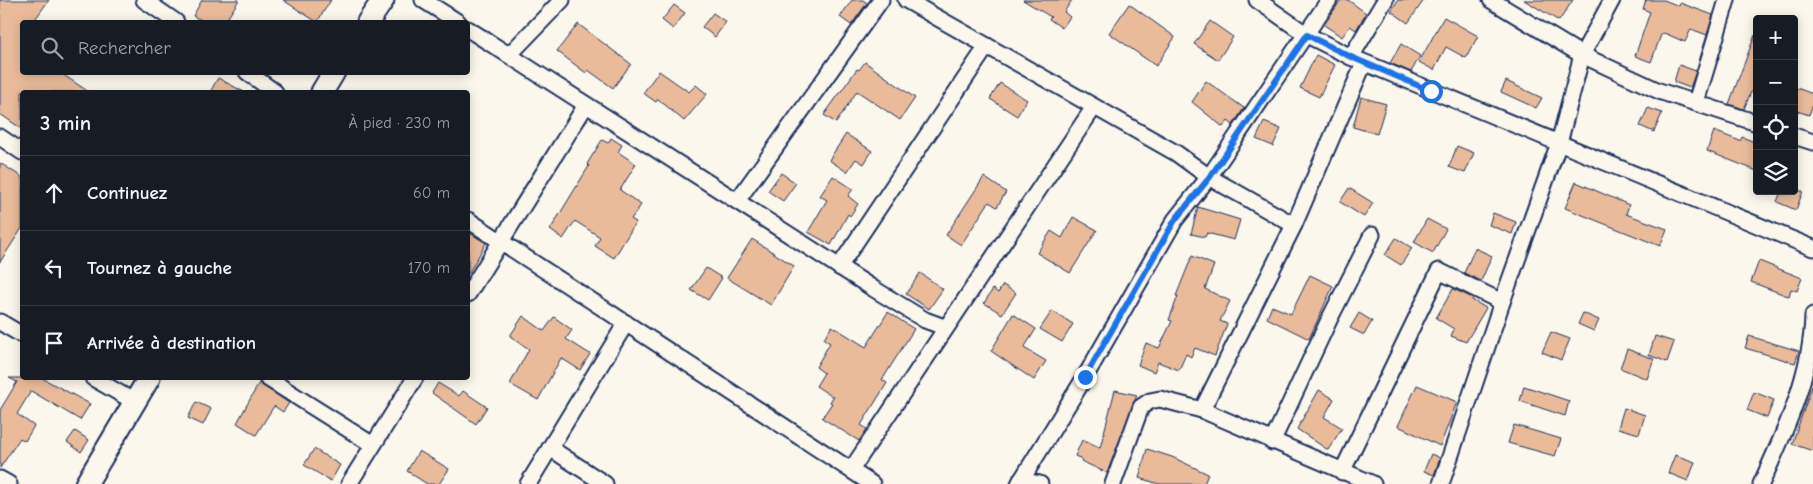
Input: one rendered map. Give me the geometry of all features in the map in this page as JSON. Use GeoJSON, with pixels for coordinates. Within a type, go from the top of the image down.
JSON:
{"type":"FeatureCollection","features":[{"type":"Feature","properties":{"kind":"street"},"geometry":{"type":"LineString","coordinates":[[144,0],[173,20]]}},
{"type":"Feature","properties":{"kind":"street"},"geometry":{"type":"LineString","coordinates":[[369,20],[383,0]]}},
{"type":"Feature","properties":{"kind":"street"},"geometry":{"type":"LineString","coordinates":[[423,0],[455,20]]}},
{"type":"Feature","properties":{"kind":"street"},"geometry":{"type":"LineString","coordinates":[[509,55],[562,0]]}},
{"type":"Feature","properties":{"kind":"street"},"geometry":{"type":"LineString","coordinates":[[737,201],[881,0]]}},
{"type":"Feature","properties":{"kind":"street"},"geometry":{"type":"LineString","coordinates":[[906,0],[1176,153],[1210,177],[1294,225]]}},
{"type":"Feature","properties":{"kind":"street"},"geometry":{"type":"LineString","coordinates":[[1257,0],[1307,35],[1357,60],[1813,248]]}},
{"type":"Feature","properties":{"kind":"street"},"geometry":{"type":"LineString","coordinates":[[1040,484],[1020,482],[1085,377],[1175,220],[1210,177],[1329,0]]}},
{"type":"Feature","properties":{"kind":"street"},"geometry":{"type":"LineString","coordinates":[[1202,410],[1294,225],[1357,60],[1385,0]]}},
{"type":"Feature","properties":{"kind":"street"},"geometry":{"type":"LineString","coordinates":[[1491,0],[1582,55],[1659,91],[1753,122]]}},
{"type":"Feature","properties":{"kind":"street"},"geometry":{"type":"LineString","coordinates":[[1441,484],[1558,143],[1582,55],[1612,0]]}},
{"type":"Feature","properties":{"kind":"street"},"geometry":{"type":"LineString","coordinates":[[1696,102],[1727,0]]}},
{"type":"Feature","properties":{"kind":"street"},"geometry":{"type":"LineString","coordinates":[[470,30],[839,267],[910,311],[944,327]]}},
{"type":"Feature","properties":{"kind":"street"},"geometry":{"type":"LineString","coordinates":[[839,267],[987,46]]}},
{"type":"Feature","properties":{"kind":"street"},"geometry":{"type":"LineString","coordinates":[[251,75],[272,90]]}},
{"type":"Feature","properties":{"kind":"street"},"geometry":{"type":"LineString","coordinates":[[323,90],[332,75]]}},
{"type":"Feature","properties":{"kind":"street"},"geometry":{"type":"LineString","coordinates":[[470,291],[586,105]]}},
{"type":"Feature","properties":{"kind":"street"},"geometry":{"type":"LineString","coordinates":[[850,470],[944,327],[1094,107]]}},
{"type":"Feature","properties":{"kind":"street"},"geometry":{"type":"LineString","coordinates":[[1798,137],[1813,142]]}},
{"type":"Feature","properties":{"kind":"street"},"geometry":{"type":"LineString","coordinates":[[0,138],[20,151]]}},
{"type":"Feature","properties":{"kind":"street"},"geometry":{"type":"LineString","coordinates":[[470,221],[872,484]]}},
{"type":"Feature","properties":{"kind":"street"},"geometry":{"type":"LineString","coordinates":[[1272,442],[1329,320],[1372,235]]}},
{"type":"Feature","properties":{"kind":"street"},"geometry":{"type":"LineString","coordinates":[[1342,472],[1439,271],[1502,302]]}},
{"type":"Feature","properties":{"kind":"street"},"geometry":{"type":"LineString","coordinates":[[1761,484],[1810,362],[1813,315]]}},
{"type":"Feature","properties":{"kind":"street"},"geometry":{"type":"LineString","coordinates":[[0,322],[20,334]]}},
{"type":"Feature","properties":{"kind":"street"},"geometry":{"type":"LineString","coordinates":[[528,484],[626,323]]}},
{"type":"Feature","properties":{"kind":"street"},"geometry":{"type":"LineString","coordinates":[[97,380],[134,402]]}},
{"type":"Feature","properties":{"kind":"street"},"geometry":{"type":"LineString","coordinates":[[86,484],[148,380]]}},
{"type":"Feature","properties":{"kind":"street"},"geometry":{"type":"LineString","coordinates":[[270,380],[374,445]]}},
{"type":"Feature","properties":{"kind":"street"},"geometry":{"type":"LineString","coordinates":[[349,484],[414,380]]}},
{"type":"Feature","properties":{"kind":"street"},"geometry":{"type":"LineString","coordinates":[[1113,484],[1141,407],[1150,401],[1160,399],[1202,410],[1342,472],[1356,481],[1373,484]]}},
{"type":"Feature","properties":{"kind":"street"},"geometry":{"type":"LineString","coordinates":[[550,448],[606,484]]}},
{"type":"Feature","properties":{"kind":"street"},"geometry":{"type":"LineString","coordinates":[[0,479],[9,484]]}},
{"type":"Feature","properties":{"kind":"building"},"geometry":{"type":"Polygon","coordinates":[[[0,0],[49,0],[34,20],[20,20],[20,75],[64,75],[86,90],[20,90],[20,128],[0,114],[0,0]]]}},
{"type":"Feature","properties":{"kind":"building"},"geometry":{"type":"Polygon","coordinates":[[[202,0],[239,0],[226,20],[201,20],[193,16],[202,0]]]}},
{"type":"Feature","properties":{"kind":"building"},"geometry":{"type":"Polygon","coordinates":[[[283,0],[331,0],[318,20],[314,20],[283,0]]]}},
{"type":"Feature","properties":{"kind":"building"},"geometry":{"type":"Polygon","coordinates":[[[852,0],[863,0],[867,3],[851,25],[840,17],[852,0]]]}},
{"type":"Feature","properties":{"kind":"building"},"geometry":{"type":"Polygon","coordinates":[[[1023,0],[1072,0],[1064,12],[1070,17],[1062,28],[1049,19],[1051,17],[1023,0]]]}},
{"type":"Feature","properties":{"kind":"building"},"geometry":{"type":"Polygon","coordinates":[[[1341,0],[1348,0],[1366,13],[1356,30],[1350,26],[1342,37],[1324,25],[1341,0]]]}},
{"type":"Feature","properties":{"kind":"building"},"geometry":{"type":"Polygon","coordinates":[[[1398,0],[1424,0],[1408,23],[1391,11],[1398,0]]]}},
{"type":"Feature","properties":{"kind":"building"},"geometry":{"type":"Polygon","coordinates":[[[1524,0],[1573,0],[1559,21],[1524,0]]]}},
{"type":"Feature","properties":{"kind":"building"},"geometry":{"type":"Polygon","coordinates":[[[1646,0],[1664,0],[1679,6],[1680,3],[1713,15],[1707,35],[1691,29],[1685,42],[1664,33],[1661,35],[1651,62],[1635,56],[1650,12],[1643,9],[1646,0]]]}},
{"type":"Feature","properties":{"kind":"building"},"geometry":{"type":"Polygon","coordinates":[[[1129,4],[1175,37],[1156,66],[1109,33],[1129,4]]]}},
{"type":"Feature","properties":{"kind":"building"},"geometry":{"type":"Polygon","coordinates":[[[674,5],[685,13],[673,29],[662,20],[674,5]]]}},
{"type":"Feature","properties":{"kind":"building"},"geometry":{"type":"Polygon","coordinates":[[[713,13],[726,22],[715,37],[702,27],[713,13]]]}},
{"type":"Feature","properties":{"kind":"building"},"geometry":{"type":"Polygon","coordinates":[[[1444,17],[1478,36],[1466,58],[1446,47],[1434,70],[1419,62],[1444,17]]]}},
{"type":"Feature","properties":{"kind":"building"},"geometry":{"type":"Polygon","coordinates":[[[1210,21],[1233,37],[1218,60],[1194,44],[1210,21]]]}},
{"type":"Feature","properties":{"kind":"building"},"geometry":{"type":"Polygon","coordinates":[[[578,24],[631,64],[613,88],[588,70],[586,73],[557,51],[578,24]]]}},
{"type":"Feature","properties":{"kind":"building"},"geometry":{"type":"Polygon","coordinates":[[[1753,40],[1753,93],[1751,92],[1744,109],[1729,104],[1753,40]]]}},
{"type":"Feature","properties":{"kind":"building"},"geometry":{"type":"Polygon","coordinates":[[[1401,44],[1420,56],[1411,72],[1390,63],[1401,44]]]}},
{"type":"Feature","properties":{"kind":"building"},"geometry":{"type":"Polygon","coordinates":[[[1316,55],[1335,65],[1319,97],[1300,88],[1316,55]]]}},
{"type":"Feature","properties":{"kind":"building"},"geometry":{"type":"Polygon","coordinates":[[[865,62],[915,98],[900,120],[857,91],[836,123],[824,115],[857,69],[859,70],[865,62]]]}},
{"type":"Feature","properties":{"kind":"building"},"geometry":{"type":"Polygon","coordinates":[[[1679,65],[1696,71],[1690,88],[1674,82],[1679,65]]]}},
{"type":"Feature","properties":{"kind":"building"},"geometry":{"type":"Polygon","coordinates":[[[659,71],[689,92],[696,85],[707,94],[684,121],[658,99],[656,102],[643,93],[659,71]]]}},
{"type":"Feature","properties":{"kind":"building"},"geometry":{"type":"Polygon","coordinates":[[[218,78],[240,90],[211,90],[218,78]]]}},
{"type":"Feature","properties":{"kind":"building"},"geometry":{"type":"Polygon","coordinates":[[[1206,81],[1244,108],[1233,125],[1228,121],[1223,127],[1192,102],[1206,81]]]}},
{"type":"Feature","properties":{"kind":"building"},"geometry":{"type":"Polygon","coordinates":[[[1506,81],[1542,98],[1536,108],[1501,92],[1506,81]]]}},
{"type":"Feature","properties":{"kind":"building"},"geometry":{"type":"Polygon","coordinates":[[[1000,83],[1027,100],[1017,116],[990,99],[1000,83]]]}},
{"type":"Feature","properties":{"kind":"building"},"geometry":{"type":"Polygon","coordinates":[[[1798,88],[1813,94],[1813,104],[1809,115],[1798,111],[1798,88]]]}},
{"type":"Feature","properties":{"kind":"building"},"geometry":{"type":"Polygon","coordinates":[[[1361,97],[1386,104],[1377,134],[1353,127],[1361,97]]]}},
{"type":"Feature","properties":{"kind":"building"},"geometry":{"type":"Polygon","coordinates":[[[1648,108],[1662,113],[1654,132],[1640,126],[1648,108]]]}},
{"type":"Feature","properties":{"kind":"building"},"geometry":{"type":"Polygon","coordinates":[[[1264,122],[1281,129],[1273,146],[1256,139],[1264,122]]]}},
{"type":"Feature","properties":{"kind":"building"},"geometry":{"type":"Polygon","coordinates":[[[1714,131],[1740,141],[1742,137],[1753,141],[1753,169],[1707,151],[1714,131]]]}},
{"type":"Feature","properties":{"kind":"building"},"geometry":{"type":"Polygon","coordinates":[[[846,134],[872,151],[864,164],[856,159],[847,172],[829,160],[846,134]]]}},
{"type":"Feature","properties":{"kind":"building"},"geometry":{"type":"Polygon","coordinates":[[[611,138],[622,145],[618,152],[636,164],[620,190],[641,205],[631,219],[636,222],[614,258],[595,246],[600,237],[575,221],[563,239],[550,230],[589,166],[587,164],[602,140],[608,143],[611,138]]]}},
{"type":"Feature","properties":{"kind":"building"},"geometry":{"type":"Polygon","coordinates":[[[1457,146],[1474,153],[1465,173],[1449,167],[1457,146]]]}},
{"type":"Feature","properties":{"kind":"building"},"geometry":{"type":"Polygon","coordinates":[[[0,163],[20,176],[20,231],[0,262],[0,163]]]}},
{"type":"Feature","properties":{"kind":"building"},"geometry":{"type":"Polygon","coordinates":[[[781,173],[796,183],[783,201],[768,191],[781,173]]]}},
{"type":"Feature","properties":{"kind":"building"},"geometry":{"type":"Polygon","coordinates":[[[833,176],[853,189],[848,196],[858,204],[850,216],[848,214],[831,245],[808,232],[827,200],[820,196],[833,176]]]}},
{"type":"Feature","properties":{"kind":"building"},"geometry":{"type":"Polygon","coordinates":[[[984,177],[1006,192],[997,207],[989,202],[961,245],[946,235],[984,177]]]}},
{"type":"Feature","properties":{"kind":"building"},"geometry":{"type":"Polygon","coordinates":[[[1576,182],[1629,205],[1626,214],[1667,229],[1660,246],[1565,208],[1576,182]]]}},
{"type":"Feature","properties":{"kind":"building"},"geometry":{"type":"Polygon","coordinates":[[[1349,188],[1373,203],[1364,217],[1340,202],[1349,188]]]}},
{"type":"Feature","properties":{"kind":"building"},"geometry":{"type":"Polygon","coordinates":[[[1798,191],[1803,191],[1796,210],[1777,202],[1780,195],[1798,195],[1798,191]]]}},
{"type":"Feature","properties":{"kind":"building"},"geometry":{"type":"Polygon","coordinates":[[[1198,207],[1240,220],[1234,240],[1207,233],[1205,237],[1191,234],[1198,207]]]}},
{"type":"Feature","properties":{"kind":"building"},"geometry":{"type":"Polygon","coordinates":[[[1493,213],[1516,222],[1512,234],[1489,225],[1493,213]]]}},
{"type":"Feature","properties":{"kind":"building"},"geometry":{"type":"Polygon","coordinates":[[[1073,217],[1097,230],[1070,273],[1037,253],[1051,231],[1062,238],[1073,217]]]}},
{"type":"Feature","properties":{"kind":"building"},"geometry":{"type":"Polygon","coordinates":[[[1427,219],[1446,229],[1433,253],[1414,242],[1427,219]]]}},
{"type":"Feature","properties":{"kind":"building"},"geometry":{"type":"Polygon","coordinates":[[[470,233],[486,243],[470,271],[470,233]]]}},
{"type":"Feature","properties":{"kind":"building"},"geometry":{"type":"Polygon","coordinates":[[[1396,238],[1412,248],[1401,265],[1385,255],[1396,238]]]}},
{"type":"Feature","properties":{"kind":"building"},"geometry":{"type":"Polygon","coordinates":[[[752,239],[794,266],[771,305],[727,278],[752,239]]]}},
{"type":"Feature","properties":{"kind":"building"},"geometry":{"type":"Polygon","coordinates":[[[1475,248],[1492,256],[1481,281],[1464,273],[1475,248]]]}},
{"type":"Feature","properties":{"kind":"building"},"geometry":{"type":"Polygon","coordinates":[[[1192,256],[1214,265],[1205,289],[1230,301],[1220,321],[1227,324],[1215,356],[1195,348],[1191,357],[1186,354],[1179,370],[1158,362],[1154,372],[1138,365],[1146,343],[1159,348],[1172,321],[1169,320],[1178,296],[1176,296],[1192,256]]]}},
{"type":"Feature","properties":{"kind":"building"},"geometry":{"type":"Polygon","coordinates":[[[1759,261],[1802,278],[1797,291],[1791,289],[1789,296],[1751,282],[1759,261]]]}},
{"type":"Feature","properties":{"kind":"building"},"geometry":{"type":"Polygon","coordinates":[[[706,268],[722,278],[708,300],[691,290],[706,268]]]}},
{"type":"Feature","properties":{"kind":"building"},"geometry":{"type":"Polygon","coordinates":[[[920,273],[943,289],[929,309],[906,294],[920,273]]]}},
{"type":"Feature","properties":{"kind":"building"},"geometry":{"type":"Polygon","coordinates":[[[1310,275],[1333,286],[1309,339],[1267,318],[1272,306],[1291,314],[1310,275]]]}},
{"type":"Feature","properties":{"kind":"building"},"geometry":{"type":"Polygon","coordinates":[[[1003,285],[1016,293],[1002,314],[984,303],[993,289],[998,293],[1003,285]]]}},
{"type":"Feature","properties":{"kind":"building"},"geometry":{"type":"Polygon","coordinates":[[[1453,289],[1473,298],[1472,300],[1486,308],[1466,342],[1451,336],[1454,329],[1436,318],[1453,289]]]}},
{"type":"Feature","properties":{"kind":"building"},"geometry":{"type":"Polygon","coordinates":[[[1052,311],[1073,324],[1062,342],[1040,329],[1052,311]]]}},
{"type":"Feature","properties":{"kind":"building"},"geometry":{"type":"Polygon","coordinates":[[[888,312],[914,329],[882,380],[887,383],[861,425],[867,429],[859,441],[822,418],[832,403],[830,402],[833,397],[816,386],[824,373],[816,367],[830,343],[824,339],[832,326],[866,347],[888,312]]]}},
{"type":"Feature","properties":{"kind":"building"},"geometry":{"type":"Polygon","coordinates":[[[1359,313],[1372,321],[1364,335],[1350,328],[1359,313]]]}},
{"type":"Feature","properties":{"kind":"building"},"geometry":{"type":"Polygon","coordinates":[[[1583,313],[1599,320],[1594,331],[1578,324],[1583,313]]]}},
{"type":"Feature","properties":{"kind":"building"},"geometry":{"type":"Polygon","coordinates":[[[1013,314],[1036,329],[1024,348],[1046,361],[1034,380],[991,351],[1013,314]]]}},
{"type":"Feature","properties":{"kind":"building"},"geometry":{"type":"Polygon","coordinates":[[[523,316],[544,331],[554,317],[572,330],[566,339],[590,354],[580,370],[561,358],[538,400],[510,384],[529,349],[510,336],[523,316]]]}},
{"type":"Feature","properties":{"kind":"building"},"geometry":{"type":"Polygon","coordinates":[[[1551,332],[1570,339],[1561,360],[1542,352],[1551,332]]]}},
{"type":"Feature","properties":{"kind":"building"},"geometry":{"type":"Polygon","coordinates":[[[1655,336],[1674,342],[1667,362],[1649,355],[1655,336]]]}},
{"type":"Feature","properties":{"kind":"building"},"geometry":{"type":"Polygon","coordinates":[[[1749,336],[1799,351],[1795,363],[1745,348],[1749,336]]]}},
{"type":"Feature","properties":{"kind":"building"},"geometry":{"type":"Polygon","coordinates":[[[1627,349],[1654,359],[1647,379],[1620,368],[1627,349]]]}},
{"type":"Feature","properties":{"kind":"building"},"geometry":{"type":"Polygon","coordinates":[[[9,378],[46,380],[90,404],[80,420],[31,391],[17,414],[34,426],[25,441],[20,438],[0,468],[0,410],[17,382],[9,378]]]}},
{"type":"Feature","properties":{"kind":"building"},"geometry":{"type":"Polygon","coordinates":[[[259,383],[289,403],[283,412],[274,406],[256,435],[237,423],[259,383]]]}},
{"type":"Feature","properties":{"kind":"building"},"geometry":{"type":"Polygon","coordinates":[[[438,383],[459,396],[463,391],[487,407],[476,424],[432,393],[438,383]]]}},
{"type":"Feature","properties":{"kind":"building"},"geometry":{"type":"Polygon","coordinates":[[[1417,385],[1457,402],[1440,446],[1398,426],[1417,385]]]}},
{"type":"Feature","properties":{"kind":"building"},"geometry":{"type":"Polygon","coordinates":[[[1524,386],[1569,401],[1565,416],[1520,401],[1524,386]]]}},
{"type":"Feature","properties":{"kind":"building"},"geometry":{"type":"Polygon","coordinates":[[[1813,386],[1813,451],[1792,444],[1813,386]]]}},
{"type":"Feature","properties":{"kind":"building"},"geometry":{"type":"Polygon","coordinates":[[[1115,390],[1137,395],[1107,473],[1081,461],[1082,459],[1075,456],[1082,440],[1100,448],[1115,390]]]}},
{"type":"Feature","properties":{"kind":"building"},"geometry":{"type":"Polygon","coordinates":[[[1319,390],[1334,399],[1324,417],[1342,428],[1328,450],[1297,429],[1319,390]]]}},
{"type":"Feature","properties":{"kind":"building"},"geometry":{"type":"Polygon","coordinates":[[[1754,392],[1774,400],[1767,418],[1747,410],[1754,392]]]}},
{"type":"Feature","properties":{"kind":"building"},"geometry":{"type":"Polygon","coordinates":[[[196,402],[211,409],[203,425],[188,418],[196,402]]]}},
{"type":"Feature","properties":{"kind":"building"},"geometry":{"type":"Polygon","coordinates":[[[1624,408],[1645,415],[1639,434],[1618,428],[1624,408]]]}},
{"type":"Feature","properties":{"kind":"building"},"geometry":{"type":"Polygon","coordinates":[[[1514,425],[1561,439],[1555,456],[1508,443],[1514,425]]]}},
{"type":"Feature","properties":{"kind":"building"},"geometry":{"type":"Polygon","coordinates":[[[75,431],[89,440],[81,452],[67,442],[75,431]]]}},
{"type":"Feature","properties":{"kind":"building"},"geometry":{"type":"Polygon","coordinates":[[[314,449],[340,465],[331,481],[304,465],[314,449]]]}},
{"type":"Feature","properties":{"kind":"building"},"geometry":{"type":"Polygon","coordinates":[[[1147,449],[1172,457],[1208,474],[1204,484],[1159,484],[1139,478],[1147,449]]]}},
{"type":"Feature","properties":{"kind":"building"},"geometry":{"type":"Polygon","coordinates":[[[419,451],[449,469],[439,484],[427,484],[407,471],[419,451]]]}},
{"type":"Feature","properties":{"kind":"building"},"geometry":{"type":"Polygon","coordinates":[[[1431,454],[1440,458],[1434,475],[1424,471],[1431,454]]]}},
{"type":"Feature","properties":{"kind":"building"},"geometry":{"type":"Polygon","coordinates":[[[1675,455],[1695,462],[1688,481],[1668,473],[1675,455]]]}},
{"type":"Feature","properties":{"kind":"route"},"geometry":{"type":"LineString","coordinates":[[1085,377],[1175,220],[1210,177],[1307,35],[1351,57],[1431,91]]}}]}
